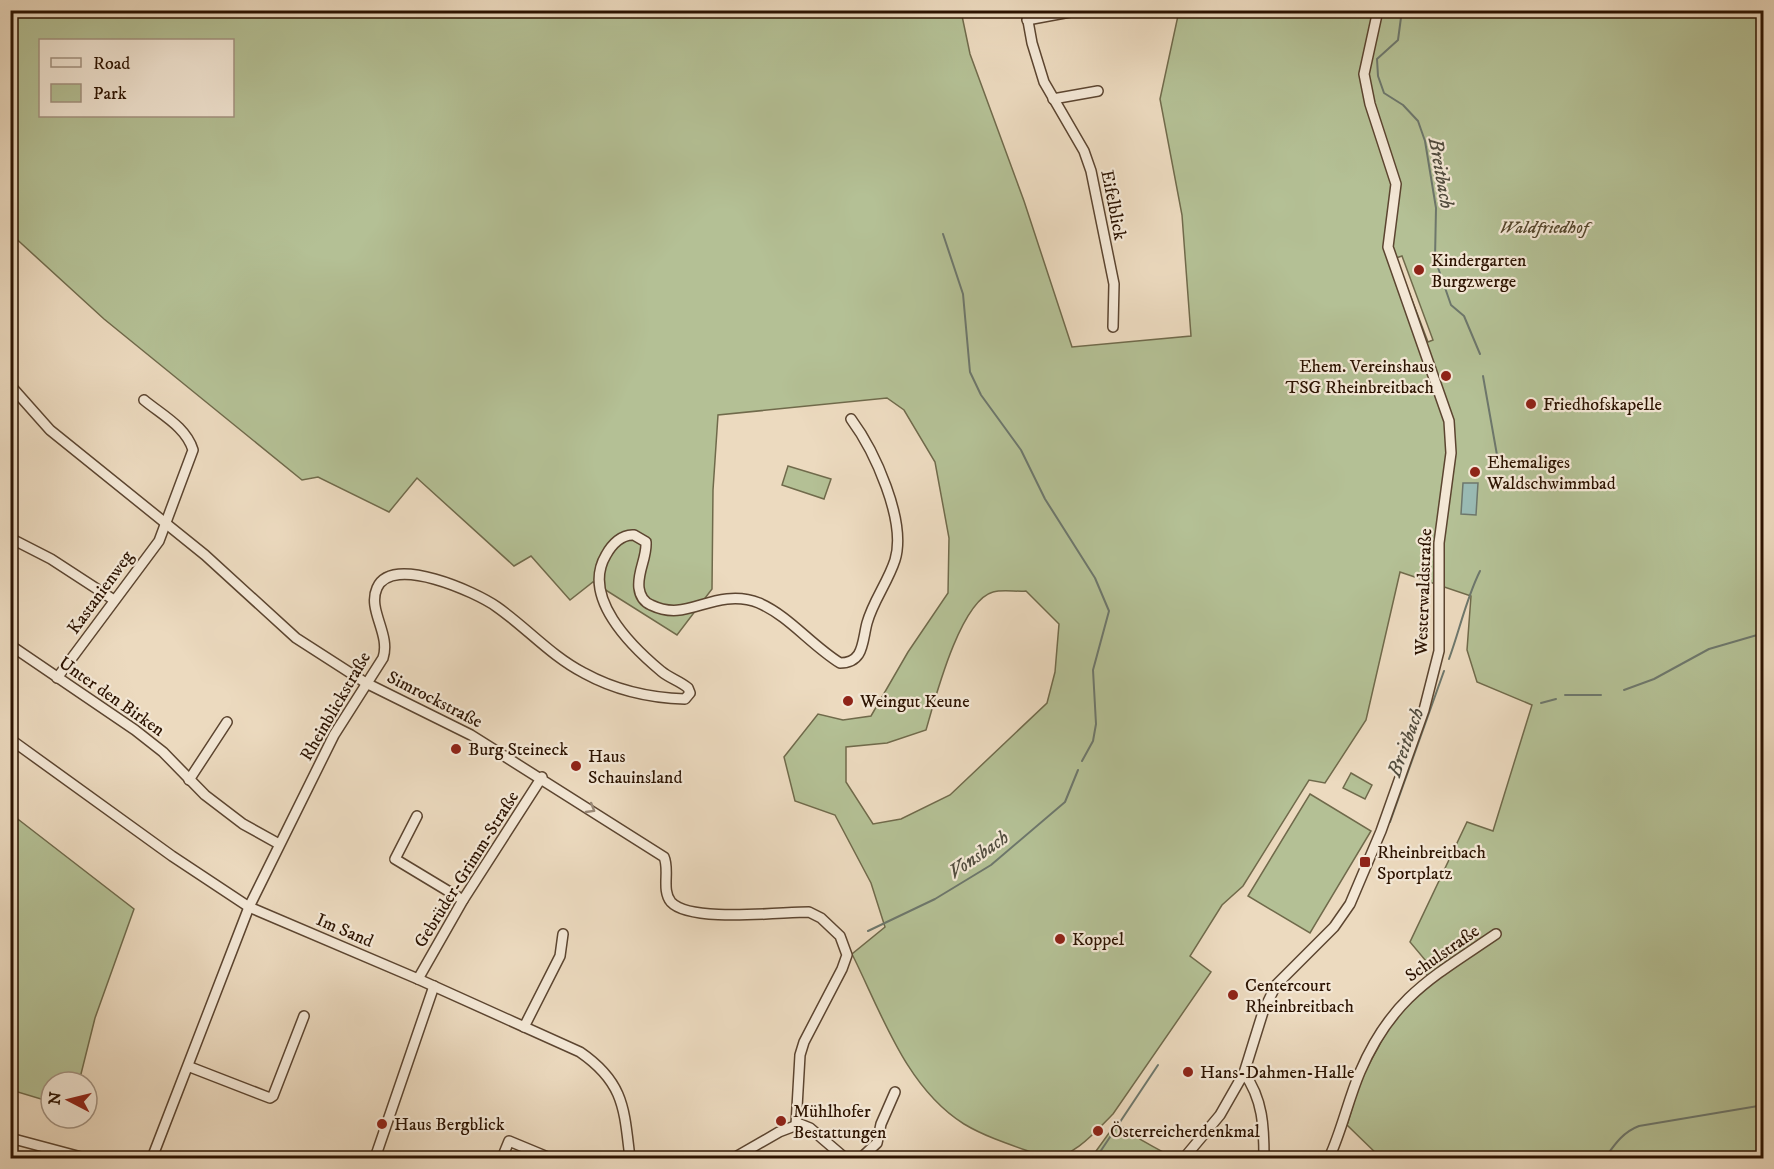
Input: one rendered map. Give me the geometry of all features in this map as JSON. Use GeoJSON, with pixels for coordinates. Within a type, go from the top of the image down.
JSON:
{"type":"FeatureCollection","features":[{"type":"Feature","properties":{"kind":"street","name":"Eifelblick"},"geometry":{"type":"LineString","coordinates":[[1081,10],[1027,15],[1044,82],[1084,151],[1091,171],[1114,284],[1113,327]]}},
{"type":"Feature","properties":{"kind":"street","name":"Westerwaldstraße"},"geometry":{"type":"LineString","coordinates":[[1184,1158],[1220,1115],[1244,1072],[1263,1012],[1276,985],[1334,927],[1350,904],[1381,831],[1424,710],[1439,651],[1439,543],[1451,453],[1449,421],[1388,247],[1396,184],[1370,104],[1364,74],[1378,10]]}},
{"type":"Feature","properties":{"kind":"street"},"geometry":{"type":"LineString","coordinates":[[1053,99],[1098,91]]}},
{"type":"Feature","properties":{"kind":"street","name":"Simrockstraße"},"geometry":{"type":"LineString","coordinates":[[10,385],[50,430],[205,555],[296,638],[366,683],[471,735],[542,777],[664,857],[668,868],[666,884],[670,901],[692,911],[713,914],[809,912],[821,918],[844,943],[846,961],[804,1042],[800,1055],[796,1125]]}},
{"type":"Feature","properties":{"kind":"street"},"geometry":{"type":"LineString","coordinates":[[144,400],[182,430],[189,438],[193,450],[166,525]]}},
{"type":"Feature","properties":{"kind":"street","name":"Rheinblickstraße"},"geometry":{"type":"LineString","coordinates":[[153,1158],[190,1067],[249,907],[334,735],[383,658],[387,646],[374,597],[378,585],[387,577],[398,573],[441,580],[497,607],[560,658],[600,681],[638,694],[685,699],[690,693],[688,688],[662,672],[620,629],[602,596],[599,579],[606,555],[621,537],[628,534],[640,536],[646,543],[638,586],[647,604],[676,612],[726,599],[758,603],[792,625],[840,663],[853,661],[859,657],[867,621],[895,561],[898,544],[887,486],[871,448],[851,419]]}},
{"type":"Feature","properties":{"kind":"street","name":"Kastanienweg"},"geometry":{"type":"LineString","coordinates":[[57,678],[159,540],[166,525]]}},
{"type":"Feature","properties":{"kind":"street"},"geometry":{"type":"LineString","coordinates":[[10,538],[51,559],[114,600]]}},
{"type":"Feature","properties":{"kind":"street","name":"Unter den Birken"},"geometry":{"type":"LineString","coordinates":[[10,645],[135,730],[163,752],[189,780],[243,824],[279,844]]}},
{"type":"Feature","properties":{"kind":"street"},"geometry":{"type":"LineString","coordinates":[[189,780],[227,722]]}},
{"type":"Feature","properties":{"kind":"street","name":"Im Sand"},"geometry":{"type":"LineString","coordinates":[[10,739],[153,842],[249,907],[434,986],[580,1052],[590,1059],[612,1084],[624,1103],[630,1158]]}},
{"type":"Feature","properties":{"kind":"street","name":"Gebrüder-Grimm-Straße"},"geometry":{"type":"LineString","coordinates":[[418,979],[464,900],[542,777]]}},
{"type":"Feature","properties":{"kind":"street"},"geometry":{"type":"LineString","coordinates":[[417,816],[395,860],[464,900]]}},
{"type":"Feature","properties":{"kind":"street"},"geometry":{"type":"LineString","coordinates":[[524,1027],[560,956],[563,934]]}},
{"type":"Feature","properties":{"kind":"street","name":"Schulstraße"},"geometry":{"type":"LineString","coordinates":[[1329,1158],[1341,1133],[1359,1075],[1385,1023],[1418,987],[1496,934]]}},
{"type":"Feature","properties":{"kind":"street"},"geometry":{"type":"LineString","coordinates":[[375,1158],[434,986]]}},
{"type":"Feature","properties":{"kind":"street"},"geometry":{"type":"LineString","coordinates":[[190,1067],[270,1098],[273,1096],[304,1016]]}},
{"type":"Feature","properties":{"kind":"street"},"geometry":{"type":"LineString","coordinates":[[1244,1072],[1259,1100],[1264,1124],[1264,1158]]}},
{"type":"Feature","properties":{"kind":"street"},"geometry":{"type":"LineString","coordinates":[[861,1158],[876,1143],[881,1124],[895,1092]]}},
{"type":"Feature","properties":{"kind":"street"},"geometry":{"type":"LineString","coordinates":[[734,1158],[796,1125],[810,1128],[845,1158]]}},
{"type":"Feature","properties":{"kind":"street"},"geometry":{"type":"LineString","coordinates":[[10,1138],[85,1158]]}},
{"type":"Feature","properties":{"kind":"street"},"geometry":{"type":"LineString","coordinates":[[502,1158],[509,1141],[550,1158]]}},
{"type":"Feature","properties":{"kind":"green space","name":"Waldfriedhof"},"geometry":{"type":"Polygon","coordinates":[[[10,11],[961,11],[970,54],[1024,201],[1072,347],[1191,336],[1182,215],[1160,99],[1179,11],[1763,11],[1763,1158],[1381,1158],[1347,1125],[1361,1079],[1391,1024],[1427,982],[1426,961],[1410,942],[1467,822],[1493,831],[1532,705],[1477,682],[1467,650],[1471,596],[1400,572],[1366,720],[1325,783],[1309,780],[1243,886],[1222,905],[1190,956],[1211,972],[1113,1114],[1092,1136],[1075,1149],[1057,1157],[1048,1158],[994,1139],[964,1124],[944,1109],[911,1070],[885,1024],[852,954],[885,927],[871,883],[835,815],[795,801],[784,757],[818,714],[843,720],[871,716],[908,652],[948,593],[949,538],[935,462],[904,410],[887,398],[718,415],[713,490],[712,589],[677,635],[593,582],[570,600],[531,556],[514,566],[417,478],[389,512],[318,477],[302,480],[104,319],[11,234],[10,11]],[[1402,256],[1396,258],[1428,342],[1433,340],[1402,256]],[[1026,591],[993,592],[981,599],[970,613],[942,675],[926,730],[887,743],[846,747],[846,782],[873,824],[901,819],[950,795],[1047,703],[1055,672],[1059,624],[1026,591]]]}},
{"type":"Feature","properties":{"kind":"green space"},"geometry":{"type":"Polygon","coordinates":[[[788,466],[831,479],[824,499],[782,485],[788,466]]]}},
{"type":"Feature","properties":{"kind":"green space"},"geometry":{"type":"Polygon","coordinates":[[[1351,773],[1372,785],[1365,799],[1343,788],[1351,773]]]}},
{"type":"Feature","properties":{"kind":"green space"},"geometry":{"type":"Polygon","coordinates":[[[1310,794],[1371,831],[1310,933],[1248,896],[1310,794]]]}},
{"type":"Feature","properties":{"kind":"green space"},"geometry":{"type":"Polygon","coordinates":[[[10,813],[134,909],[95,1018],[82,1070],[39,1070],[39,1098],[11,1090],[10,813]]]}},
{"type":"Feature","properties":{"kind":"green space"},"geometry":{"type":"Polygon","coordinates":[[[1117,1122],[1137,1137],[1173,1158],[1091,1158],[1117,1122]]]}},
{"type":"Feature","properties":{"kind":"water"},"geometry":{"type":"Polygon","coordinates":[[[1463,483],[1478,483],[1476,515],[1461,514],[1463,483]]]}},
{"type":"Feature","properties":{"kind":"waterway","name":"Breitbach"},"geometry":{"type":"LineString","coordinates":[[1402,10],[1398,40],[1377,59],[1378,76],[1384,93],[1403,105],[1418,121],[1425,141],[1436,208],[1435,259],[1451,305],[1464,316],[1480,354]]}},
{"type":"Feature","properties":{"kind":"waterway"},"geometry":{"type":"LineString","coordinates":[[943,234],[963,294],[970,372],[981,395],[1021,450],[1045,499],[1095,578],[1109,611],[1093,670],[1096,724],[1093,741],[1082,761]]}},
{"type":"Feature","properties":{"kind":"waterway","name":"Breitbach"},"geometry":{"type":"LineString","coordinates":[[1483,376],[1497,455]]}},
{"type":"Feature","properties":{"kind":"waterway","name":"Breitbach"},"geometry":{"type":"LineString","coordinates":[[1449,659],[1480,571]]}},
{"type":"Feature","properties":{"kind":"waterway"},"geometry":{"type":"LineString","coordinates":[[1624,690],[1654,679],[1709,649],[1764,633]]}},
{"type":"Feature","properties":{"kind":"waterway","name":"Breitbach"},"geometry":{"type":"LineString","coordinates":[[1390,822],[1444,671]]}},
{"type":"Feature","properties":{"kind":"waterway"},"geometry":{"type":"LineString","coordinates":[[1565,695],[1601,695]]}},
{"type":"Feature","properties":{"kind":"waterway"},"geometry":{"type":"LineString","coordinates":[[1541,703],[1556,699]]}},
{"type":"Feature","properties":{"kind":"waterway","name":"Vonsbach"},"geometry":{"type":"LineString","coordinates":[[868,931],[935,899],[991,865],[1065,802],[1078,770]]}},
{"type":"Feature","properties":{"kind":"waterway","name":"Breitbach"},"geometry":{"type":"LineString","coordinates":[[1096,1158],[1158,1065]]}},
{"type":"Feature","properties":{"kind":"waterway"},"geometry":{"type":"LineString","coordinates":[[1605,1158],[1624,1135],[1639,1126],[1764,1105]]}},
{"type":"Feature","properties":{"kind":"place","name":"Kindergarten Burgzwerge"},"geometry":{"type":"Point","coordinates":[1419,270]}},
{"type":"Feature","properties":{"kind":"place","name":"Ehem. Vereinshaus TSG Rheinbreitbach"},"geometry":{"type":"Point","coordinates":[1446,376]}},
{"type":"Feature","properties":{"kind":"place","name":"Friedhofskapelle"},"geometry":{"type":"Point","coordinates":[1531,404]}},
{"type":"Feature","properties":{"kind":"place","name":"Ehemaliges Waldschwimmbad"},"geometry":{"type":"Point","coordinates":[1475,472]}},
{"type":"Feature","properties":{"kind":"place","name":"Weingut Keune"},"geometry":{"type":"Point","coordinates":[848,701]}},
{"type":"Feature","properties":{"kind":"place","name":"Burg Steineck"},"geometry":{"type":"Point","coordinates":[456,749]}},
{"type":"Feature","properties":{"kind":"place","name":"Haus Schauinsland"},"geometry":{"type":"Point","coordinates":[576,766]}},
{"type":"Feature","properties":{"kind":"place","name":"Rheinbreitbach Sportplatz"},"geometry":{"type":"Point","coordinates":[1365,862]}},
{"type":"Feature","properties":{"kind":"place","name":"Koppel"},"geometry":{"type":"Point","coordinates":[1060,939]}},
{"type":"Feature","properties":{"kind":"place","name":"Centercourt Rheinbreitbach"},"geometry":{"type":"Point","coordinates":[1233,995]}},
{"type":"Feature","properties":{"kind":"place","name":"Hans-Dahmen-Halle"},"geometry":{"type":"Point","coordinates":[1188,1072]}},
{"type":"Feature","properties":{"kind":"place","name":"Mühlhofer Bestattungen"},"geometry":{"type":"Point","coordinates":[781,1121]}},
{"type":"Feature","properties":{"kind":"place","name":"Haus Bergblick"},"geometry":{"type":"Point","coordinates":[382,1124]}},
{"type":"Feature","properties":{"kind":"place","name":"Österreicherdenkmal"},"geometry":{"type":"Point","coordinates":[1098,1131]}}]}
